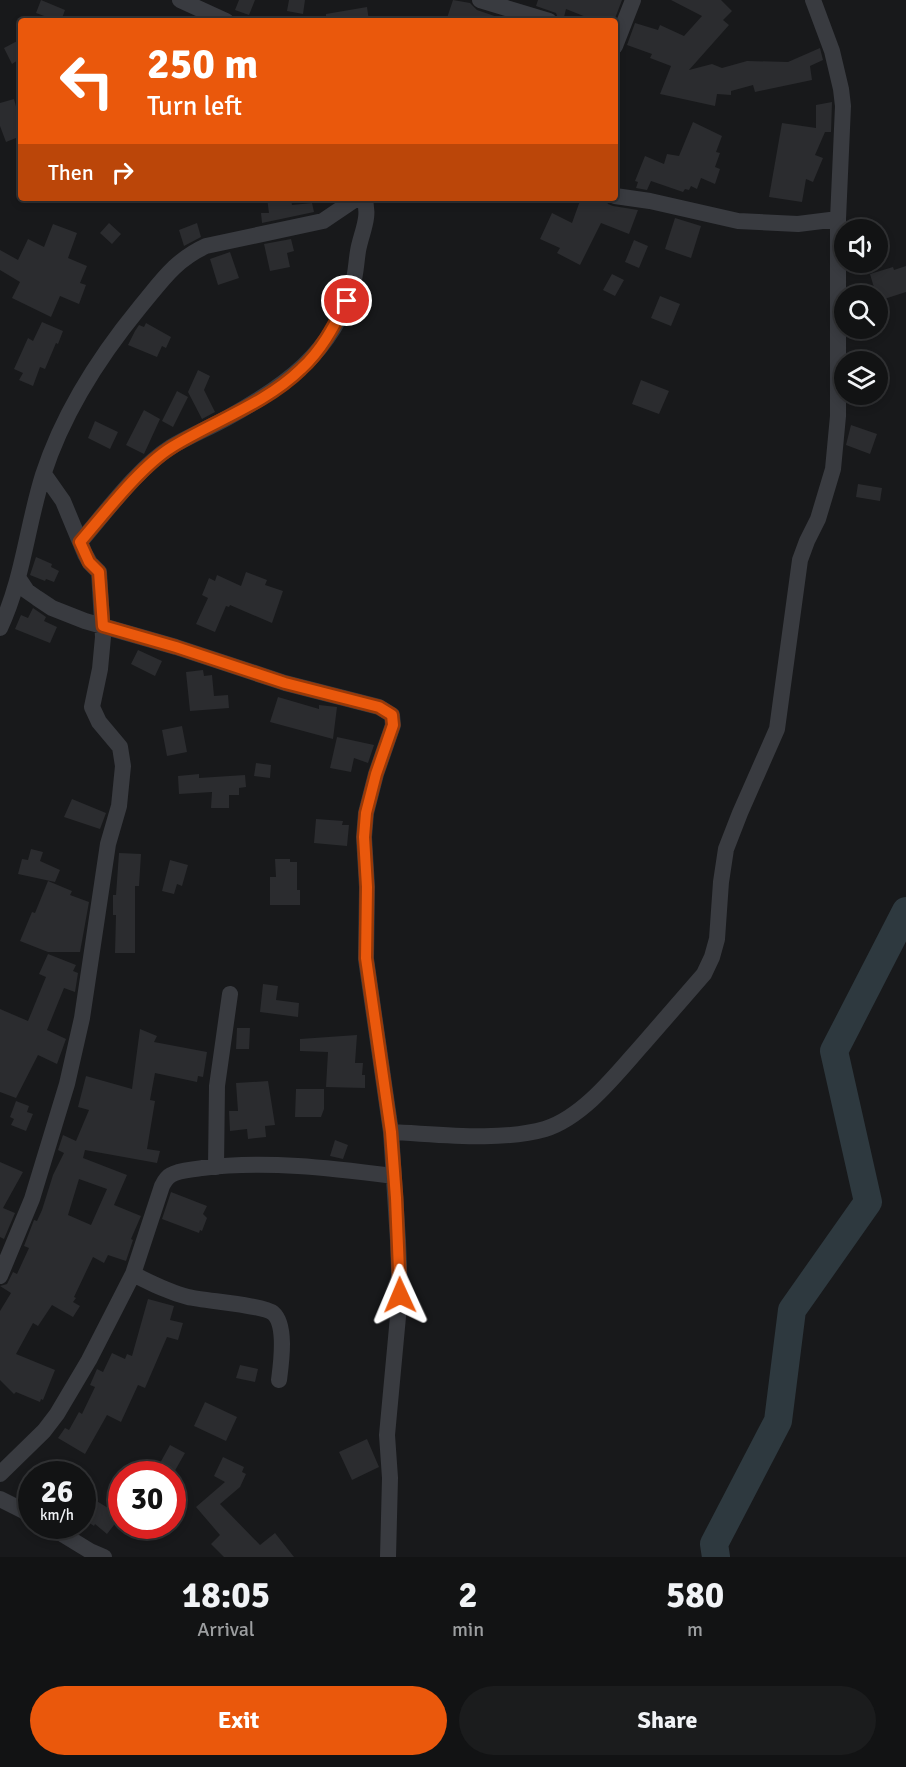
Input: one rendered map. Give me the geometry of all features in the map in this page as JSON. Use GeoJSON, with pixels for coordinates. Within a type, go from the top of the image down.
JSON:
{"type":"FeatureCollection","features":[{"type":"Feature","properties":{"kind":"street"},"geometry":{"type":"LineString","coordinates":[[180,0],[219,18]]}},
{"type":"Feature","properties":{"kind":"street"},"geometry":{"type":"LineString","coordinates":[[480,0],[539,18]]}},
{"type":"Feature","properties":{"kind":"street"},"geometry":{"type":"LineString","coordinates":[[618,37],[633,0]]}},
{"type":"Feature","properties":{"kind":"street"},"geometry":{"type":"LineString","coordinates":[[813,0],[832,51],[842,89],[843,135],[838,219]]}},
{"type":"Feature","properties":{"kind":"street"},"geometry":{"type":"LineString","coordinates":[[618,196],[738,222],[798,224],[834,220]]}},
{"type":"Feature","properties":{"kind":"street"},"geometry":{"type":"LineString","coordinates":[[0,628],[19,579],[44,474],[60,433],[88,380],[114,338],[176,265],[189,254],[206,246],[323,221],[353,201]]}},
{"type":"Feature","properties":{"kind":"street"},"geometry":{"type":"LineString","coordinates":[[80,542],[155,459],[171,447],[289,381],[319,349],[334,326],[352,288],[366,221],[365,201]]}},
{"type":"Feature","properties":{"kind":"street"},"geometry":{"type":"LineString","coordinates":[[391,1132],[467,1136],[510,1134],[545,1129],[561,1122],[582,1108],[613,1078],[704,974],[717,939],[726,849],[777,729],[800,560],[818,519],[833,469],[838,416],[838,273]]}},
{"type":"Feature","properties":{"kind":"street"},"geometry":{"type":"LineString","coordinates":[[0,1276],[32,1199],[67,1084],[82,1018],[108,844],[119,806],[123,766],[120,747],[99,722],[92,707],[102,653],[103,626],[99,572],[89,562],[63,501],[44,474]]}},
{"type":"Feature","properties":{"kind":"street"},"geometry":{"type":"LineString","coordinates":[[19,579],[27,591],[52,608],[285,683],[379,707],[392,715],[393,725],[376,774],[364,837],[367,887],[366,958],[391,1132],[400,1295],[387,1435],[390,1478],[388,1557]]}},
{"type":"Feature","properties":{"kind":"street"},"geometry":{"type":"LineString","coordinates":[[216,1167],[217,1086],[230,994]]}},
{"type":"Feature","properties":{"kind":"street"},"geometry":{"type":"LineString","coordinates":[[0,1474],[44,1431],[57,1414],[101,1338],[133,1274],[162,1186],[170,1175],[185,1170],[216,1167],[310,1166],[394,1176]]}},
{"type":"Feature","properties":{"kind":"street"},"geometry":{"type":"LineString","coordinates":[[133,1274],[187,1297],[265,1309],[273,1313],[278,1319],[281,1331],[282,1353],[279,1380]]}},
{"type":"Feature","properties":{"kind":"street"},"geometry":{"type":"LineString","coordinates":[[0,1499],[18,1508]]}},
{"type":"Feature","properties":{"kind":"street"},"geometry":{"type":"LineString","coordinates":[[69,1539],[104,1557]]}},
{"type":"Feature","properties":{"kind":"building"},"geometry":{"type":"Polygon","coordinates":[[[41,0],[65,10],[62,18],[46,18],[36,13],[41,0]]]}},
{"type":"Feature","properties":{"kind":"building"},"geometry":{"type":"Polygon","coordinates":[[[239,0],[255,0],[249,15],[235,10],[239,0]]]}},
{"type":"Feature","properties":{"kind":"building"},"geometry":{"type":"Polygon","coordinates":[[[289,0],[305,0],[303,14],[287,11],[289,0]]]}},
{"type":"Feature","properties":{"kind":"building"},"geometry":{"type":"Polygon","coordinates":[[[453,0],[470,3],[477,10],[500,18],[447,18],[453,0]]]}},
{"type":"Feature","properties":{"kind":"building"},"geometry":{"type":"Polygon","coordinates":[[[538,0],[622,0],[615,18],[588,18],[566,9],[564,18],[558,18],[556,13],[536,6],[538,0]]]}},
{"type":"Feature","properties":{"kind":"building"},"geometry":{"type":"Polygon","coordinates":[[[671,0],[721,0],[732,11],[723,20],[729,25],[689,70],[712,64],[722,68],[747,61],[788,62],[820,48],[823,60],[810,66],[812,80],[755,92],[753,85],[731,91],[731,95],[717,94],[715,106],[660,94],[671,66],[650,58],[652,54],[627,45],[635,23],[658,30],[660,25],[684,36],[702,16],[671,0]]]}},
{"type":"Feature","properties":{"kind":"building"},"geometry":{"type":"Polygon","coordinates":[[[367,7],[369,18],[326,18],[326,14],[367,7]]]}},
{"type":"Feature","properties":{"kind":"building"},"geometry":{"type":"Polygon","coordinates":[[[18,41],[18,60],[12,64],[4,48],[18,41]]]}},
{"type":"Feature","properties":{"kind":"building"},"geometry":{"type":"Polygon","coordinates":[[[14,99],[18,114],[18,137],[6,142],[0,126],[0,103],[14,99]]]}},
{"type":"Feature","properties":{"kind":"building"},"geometry":{"type":"Polygon","coordinates":[[[832,102],[831,132],[825,132],[815,155],[823,158],[813,182],[806,179],[802,202],[769,197],[782,123],[816,128],[816,105],[832,102]]]}},
{"type":"Feature","properties":{"kind":"building"},"geometry":{"type":"Polygon","coordinates":[[[693,122],[722,136],[716,152],[720,153],[715,167],[720,169],[715,184],[701,178],[697,189],[691,186],[689,190],[685,189],[683,192],[651,181],[647,190],[636,188],[638,182],[635,181],[645,156],[664,164],[667,154],[679,156],[693,122]]]}},
{"type":"Feature","properties":{"kind":"building"},"geometry":{"type":"Polygon","coordinates":[[[267,201],[291,201],[292,205],[312,203],[314,212],[262,223],[261,213],[269,213],[267,201]]]}},
{"type":"Feature","properties":{"kind":"building"},"geometry":{"type":"Polygon","coordinates":[[[580,201],[606,201],[613,206],[638,210],[629,234],[601,223],[580,265],[557,253],[560,248],[540,239],[552,213],[572,223],[580,201]]]}},
{"type":"Feature","properties":{"kind":"building"},"geometry":{"type":"Polygon","coordinates":[[[675,218],[701,226],[691,258],[665,249],[675,218]]]}},
{"type":"Feature","properties":{"kind":"building"},"geometry":{"type":"Polygon","coordinates":[[[109,223],[121,234],[112,244],[100,233],[109,223]]]}},
{"type":"Feature","properties":{"kind":"building"},"geometry":{"type":"Polygon","coordinates":[[[197,223],[201,237],[184,246],[179,230],[197,223]]]}},
{"type":"Feature","properties":{"kind":"building"},"geometry":{"type":"Polygon","coordinates":[[[53,224],[77,233],[68,258],[87,266],[80,283],[86,285],[79,304],[60,296],[51,317],[12,298],[20,282],[0,270],[0,250],[18,260],[28,239],[44,247],[53,224]]]}},
{"type":"Feature","properties":{"kind":"building"},"geometry":{"type":"Polygon","coordinates":[[[291,239],[294,251],[287,253],[290,267],[270,271],[264,244],[291,239]]]}},
{"type":"Feature","properties":{"kind":"building"},"geometry":{"type":"Polygon","coordinates":[[[634,240],[648,246],[639,268],[625,262],[634,240]]]}},
{"type":"Feature","properties":{"kind":"building"},"geometry":{"type":"Polygon","coordinates":[[[230,252],[239,278],[218,285],[210,259],[230,252]]]}},
{"type":"Feature","properties":{"kind":"building"},"geometry":{"type":"Polygon","coordinates":[[[906,266],[906,292],[888,298],[888,285],[873,285],[870,274],[888,273],[888,269],[893,267],[894,270],[906,266]]]}},
{"type":"Feature","properties":{"kind":"building"},"geometry":{"type":"Polygon","coordinates":[[[612,274],[624,280],[615,296],[603,290],[612,274]]]}},
{"type":"Feature","properties":{"kind":"building"},"geometry":{"type":"Polygon","coordinates":[[[660,296],[680,304],[671,326],[651,318],[660,296]]]}},
{"type":"Feature","properties":{"kind":"building"},"geometry":{"type":"Polygon","coordinates":[[[42,322],[63,331],[45,369],[40,367],[33,386],[19,380],[23,373],[14,369],[28,338],[33,341],[42,322]]]}},
{"type":"Feature","properties":{"kind":"building"},"geometry":{"type":"Polygon","coordinates":[[[146,323],[171,337],[166,348],[162,346],[157,357],[128,345],[139,325],[144,327],[146,323]]]}},
{"type":"Feature","properties":{"kind":"building"},"geometry":{"type":"Polygon","coordinates":[[[198,370],[210,376],[204,390],[215,412],[202,419],[188,392],[198,370]]]}},
{"type":"Feature","properties":{"kind":"building"},"geometry":{"type":"Polygon","coordinates":[[[641,380],[669,391],[659,414],[632,404],[641,380]]]}},
{"type":"Feature","properties":{"kind":"building"},"geometry":{"type":"Polygon","coordinates":[[[177,391],[188,397],[173,427],[162,421],[177,391]]]}},
{"type":"Feature","properties":{"kind":"building"},"geometry":{"type":"Polygon","coordinates":[[[144,410],[160,419],[144,454],[126,445],[144,410]]]}},
{"type":"Feature","properties":{"kind":"building"},"geometry":{"type":"Polygon","coordinates":[[[95,421],[118,432],[110,449],[88,438],[95,421]]]}},
{"type":"Feature","properties":{"kind":"building"},"geometry":{"type":"Polygon","coordinates":[[[851,425],[877,434],[870,454],[846,445],[851,425]]]}},
{"type":"Feature","properties":{"kind":"building"},"geometry":{"type":"Polygon","coordinates":[[[858,484],[882,488],[880,501],[856,497],[858,484]]]}},
{"type":"Feature","properties":{"kind":"building"},"geometry":{"type":"Polygon","coordinates":[[[36,557],[52,564],[51,567],[59,571],[54,582],[30,575],[36,557]]]}},
{"type":"Feature","properties":{"kind":"building"},"geometry":{"type":"Polygon","coordinates":[[[246,572],[267,580],[265,585],[283,591],[272,623],[230,605],[226,606],[215,632],[196,624],[208,598],[202,595],[209,578],[215,581],[217,575],[241,586],[246,572]]]}},
{"type":"Feature","properties":{"kind":"building"},"geometry":{"type":"Polygon","coordinates":[[[33,608],[46,617],[44,621],[57,627],[50,643],[15,629],[21,615],[28,618],[33,608]]]}},
{"type":"Feature","properties":{"kind":"building"},"geometry":{"type":"Polygon","coordinates":[[[138,650],[162,661],[155,676],[131,664],[138,650]]]}},
{"type":"Feature","properties":{"kind":"building"},"geometry":{"type":"Polygon","coordinates":[[[203,670],[204,676],[212,675],[214,696],[228,695],[229,708],[190,711],[186,672],[203,670]]]}},
{"type":"Feature","properties":{"kind":"building"},"geometry":{"type":"Polygon","coordinates":[[[278,697],[319,709],[319,705],[337,707],[333,739],[270,722],[278,697]]]}},
{"type":"Feature","properties":{"kind":"building"},"geometry":{"type":"Polygon","coordinates":[[[182,726],[187,752],[167,756],[162,730],[182,726]]]}},
{"type":"Feature","properties":{"kind":"building"},"geometry":{"type":"Polygon","coordinates":[[[337,737],[374,745],[368,763],[354,758],[351,772],[330,768],[337,737]]]}},
{"type":"Feature","properties":{"kind":"building"},"geometry":{"type":"Polygon","coordinates":[[[256,763],[271,765],[270,778],[254,776],[256,763]]]}},
{"type":"Feature","properties":{"kind":"building"},"geometry":{"type":"Polygon","coordinates":[[[199,774],[199,778],[245,775],[246,787],[239,788],[239,795],[229,795],[229,808],[211,808],[212,792],[179,794],[178,776],[199,774]]]}},
{"type":"Feature","properties":{"kind":"building"},"geometry":{"type":"Polygon","coordinates":[[[72,799],[106,813],[100,829],[64,817],[72,799]]]}},
{"type":"Feature","properties":{"kind":"building"},"geometry":{"type":"Polygon","coordinates":[[[316,819],[343,821],[342,825],[349,825],[347,846],[314,843],[316,819]]]}},
{"type":"Feature","properties":{"kind":"building"},"geometry":{"type":"Polygon","coordinates":[[[31,849],[43,852],[40,861],[60,870],[55,882],[18,874],[22,859],[28,860],[31,849]]]}},
{"type":"Feature","properties":{"kind":"building"},"geometry":{"type":"Polygon","coordinates":[[[119,853],[141,854],[139,886],[135,886],[135,953],[115,953],[116,915],[113,915],[113,895],[116,895],[119,853]]]}},
{"type":"Feature","properties":{"kind":"building"},"geometry":{"type":"Polygon","coordinates":[[[275,859],[290,859],[290,862],[297,862],[297,890],[300,890],[300,905],[270,905],[270,877],[276,877],[275,859]]]}},
{"type":"Feature","properties":{"kind":"building"},"geometry":{"type":"Polygon","coordinates":[[[170,860],[188,865],[182,886],[177,884],[174,894],[162,891],[170,860]]]}},
{"type":"Feature","properties":{"kind":"building"},"geometry":{"type":"Polygon","coordinates":[[[48,881],[72,891],[70,895],[89,902],[80,952],[48,952],[20,941],[48,881]]]}},
{"type":"Feature","properties":{"kind":"building"},"geometry":{"type":"Polygon","coordinates":[[[48,954],[76,965],[73,971],[78,973],[75,992],[64,988],[47,1030],[66,1039],[57,1064],[38,1055],[16,1098],[0,1092],[0,1009],[28,1021],[46,977],[39,974],[48,954]]]}},
{"type":"Feature","properties":{"kind":"building"},"geometry":{"type":"Polygon","coordinates":[[[263,984],[278,986],[276,1000],[299,1003],[298,1017],[260,1012],[263,984]]]}},
{"type":"Feature","properties":{"kind":"building"},"geometry":{"type":"Polygon","coordinates":[[[237,1028],[250,1028],[249,1049],[236,1049],[237,1028]]]}},
{"type":"Feature","properties":{"kind":"building"},"geometry":{"type":"Polygon","coordinates":[[[140,1029],[157,1036],[154,1042],[207,1052],[203,1077],[198,1076],[197,1082],[155,1073],[150,1100],[155,1101],[147,1149],[160,1151],[157,1163],[85,1150],[83,1158],[127,1175],[114,1205],[141,1216],[131,1239],[133,1240],[126,1261],[108,1255],[104,1263],[93,1257],[74,1297],[76,1298],[73,1302],[80,1306],[73,1317],[52,1305],[38,1326],[33,1323],[16,1354],[55,1370],[43,1400],[41,1399],[40,1402],[16,1392],[14,1394],[0,1380],[0,1311],[11,1293],[0,1286],[7,1284],[13,1272],[17,1274],[29,1248],[24,1246],[34,1220],[37,1221],[42,1210],[53,1175],[64,1153],[58,1150],[63,1135],[76,1141],[89,1110],[78,1107],[86,1076],[132,1089],[140,1029]],[[79,1179],[68,1215],[91,1225],[107,1189],[79,1179]]]}},
{"type":"Feature","properties":{"kind":"building"},"geometry":{"type":"Polygon","coordinates":[[[357,1035],[355,1063],[363,1063],[362,1075],[365,1075],[365,1088],[326,1087],[328,1052],[300,1051],[300,1039],[357,1035]]]}},
{"type":"Feature","properties":{"kind":"building"},"geometry":{"type":"Polygon","coordinates":[[[268,1081],[275,1125],[265,1126],[266,1137],[248,1139],[247,1129],[230,1131],[229,1111],[238,1111],[236,1083],[268,1081]]]}},
{"type":"Feature","properties":{"kind":"building"},"geometry":{"type":"Polygon","coordinates":[[[296,1089],[324,1089],[324,1109],[321,1117],[295,1117],[296,1089]]]}},
{"type":"Feature","properties":{"kind":"building"},"geometry":{"type":"Polygon","coordinates":[[[16,1101],[29,1106],[27,1112],[33,1114],[26,1131],[11,1125],[14,1119],[10,1117],[16,1101]]]}},
{"type":"Feature","properties":{"kind":"building"},"geometry":{"type":"Polygon","coordinates":[[[335,1140],[348,1145],[343,1159],[330,1156],[335,1140]]]}},
{"type":"Feature","properties":{"kind":"building"},"geometry":{"type":"Polygon","coordinates":[[[0,1162],[23,1172],[3,1208],[15,1213],[4,1239],[0,1237],[0,1162]]]}},
{"type":"Feature","properties":{"kind":"building"},"geometry":{"type":"Polygon","coordinates":[[[171,1192],[207,1206],[203,1214],[207,1218],[202,1231],[200,1230],[199,1233],[162,1219],[171,1192]]]}},
{"type":"Feature","properties":{"kind":"building"},"geometry":{"type":"Polygon","coordinates":[[[148,1299],[174,1306],[170,1320],[183,1323],[178,1340],[167,1337],[145,1388],[138,1385],[121,1422],[107,1415],[85,1454],[58,1438],[65,1428],[69,1430],[79,1412],[82,1414],[95,1387],[90,1385],[97,1369],[103,1372],[112,1353],[125,1359],[127,1354],[132,1356],[148,1299]]]}},
{"type":"Feature","properties":{"kind":"building"},"geometry":{"type":"Polygon","coordinates":[[[240,1365],[258,1369],[255,1382],[236,1378],[240,1365]]]}},
{"type":"Feature","properties":{"kind":"building"},"geometry":{"type":"Polygon","coordinates":[[[205,1402],[237,1417],[226,1441],[194,1426],[205,1402]]]}},
{"type":"Feature","properties":{"kind":"building"},"geometry":{"type":"Polygon","coordinates":[[[367,1439],[379,1467],[352,1480],[339,1452],[367,1439]]]}},
{"type":"Feature","properties":{"kind":"building"},"geometry":{"type":"Polygon","coordinates":[[[170,1445],[185,1453],[180,1461],[161,1461],[170,1445]]]}},
{"type":"Feature","properties":{"kind":"building"},"geometry":{"type":"Polygon","coordinates":[[[223,1457],[244,1467],[242,1472],[246,1474],[240,1487],[220,1504],[260,1545],[275,1533],[294,1557],[224,1557],[211,1544],[220,1535],[196,1507],[225,1482],[214,1476],[223,1457]]]}},
{"type":"Feature","properties":{"kind":"building"},"geometry":{"type":"Polygon","coordinates":[[[96,1501],[108,1508],[107,1534],[96,1525],[96,1501]]]}},
{"type":"Feature","properties":{"kind":"waterway"},"geometry":{"type":"LineString","coordinates":[[716,1557],[714,1544],[778,1421],[792,1310],[868,1202],[834,1051],[906,911]]}},
{"type":"Feature","properties":{"kind":"route"},"geometry":{"type":"LineString","coordinates":[[347,301],[319,349],[289,381],[171,447],[155,459],[80,542],[89,562],[99,572],[103,626],[285,683],[379,707],[392,715],[393,725],[376,774],[366,813],[364,837],[367,887],[366,958],[391,1132],[400,1295]]}}]}
